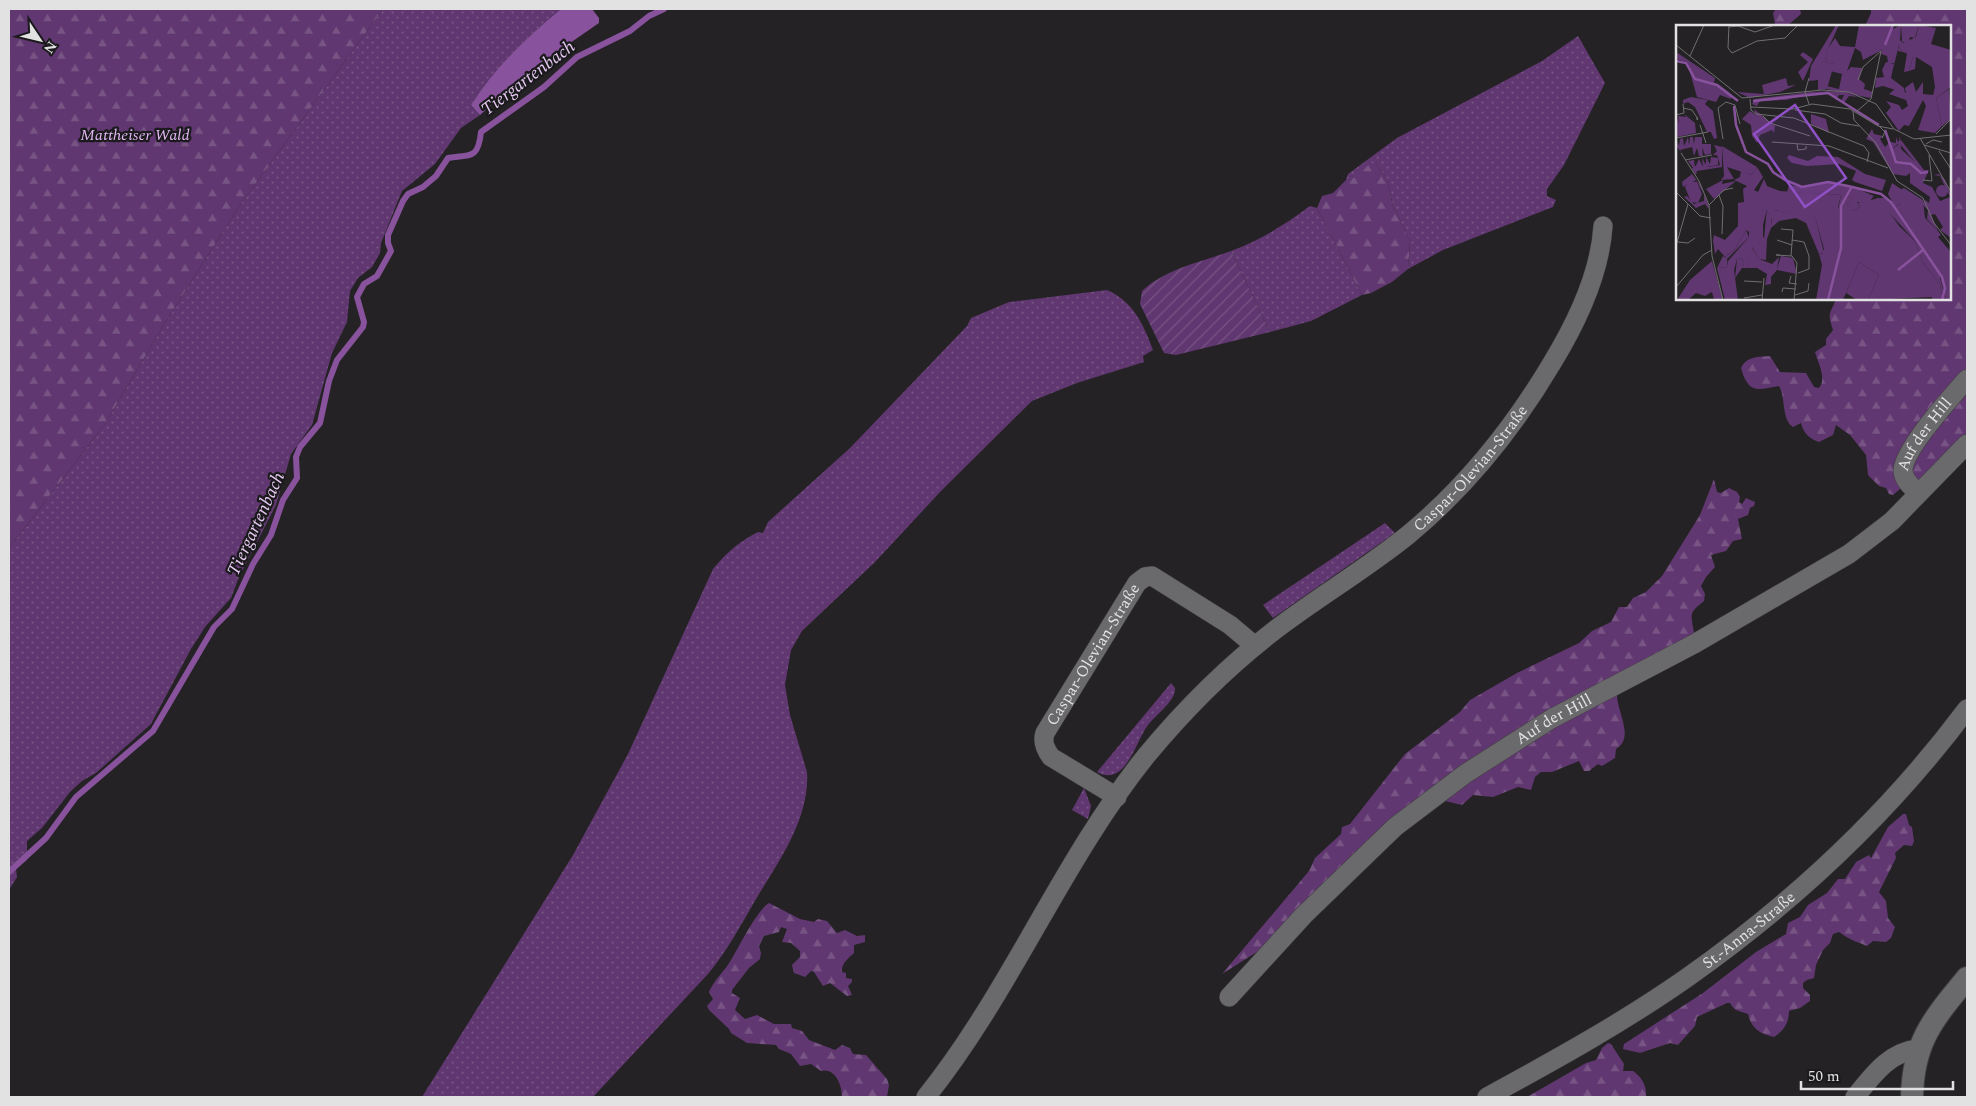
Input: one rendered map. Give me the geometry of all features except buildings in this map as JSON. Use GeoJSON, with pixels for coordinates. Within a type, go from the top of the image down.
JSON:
{"type":"FeatureCollection","features":[{"type":"Feature","properties":{"kind":"street","name":"Caspar-Olevian-Straße"},"geometry":{"type":"LineString","coordinates":[[926,1097],[975,1032],[1060,886],[1116,797],[1146,757],[1176,722],[1255,646],[1408,534],[1451,495],[1493,449],[1522,410],[1555,359],[1574,323],[1588,290],[1602,242],[1603,226]]}},
{"type":"Feature","properties":{"kind":"street","name":"Auf der Hill"},"geometry":{"type":"LineString","coordinates":[[1918,493],[1906,481],[1903,473],[1904,466],[1921,435],[1967,380]]}},
{"type":"Feature","properties":{"kind":"street","name":"Auf der Hill"},"geometry":{"type":"LineString","coordinates":[[1229,997],[1304,914],[1395,827],[1465,774],[1551,719],[1694,644],[1831,565],[1878,532],[1967,444]]}},
{"type":"Feature","properties":{"kind":"street","name":"Caspar-Olevian-Straße"},"geometry":{"type":"LineString","coordinates":[[1116,797],[1051,757],[1045,749],[1043,741],[1045,733],[1137,583],[1146,577],[1152,576],[1230,625],[1255,646]]}},
{"type":"Feature","properties":{"kind":"street","name":"St.-Anna-Straße"},"geometry":{"type":"LineString","coordinates":[[1487,1097],[1652,1001],[1755,926],[1812,877],[1878,814],[1926,761],[1967,708]]}},
{"type":"Feature","properties":{"kind":"street"},"geometry":{"type":"LineString","coordinates":[[1912,1097],[1912,1080],[1918,1049],[1936,1016],[1967,978]]}},
{"type":"Feature","properties":{"kind":"street"},"geometry":{"type":"LineString","coordinates":[[1856,1097],[1889,1059],[1905,1050],[1918,1049]]}},
{"type":"Feature","properties":{"kind":"green space","name":"Mattheiser Wald"},"geometry":{"type":"Polygon","coordinates":[[[9,9],[383,9],[240,205],[166,321],[105,424],[9,548],[9,9]]]}},
{"type":"Feature","properties":{"kind":"green space"},"geometry":{"type":"Polygon","coordinates":[[[383,9],[561,9],[536,30],[501,65],[480,91],[471,105],[480,115],[461,128],[435,164],[402,191],[381,243],[380,253],[372,267],[358,278],[350,291],[347,322],[332,353],[312,425],[291,454],[276,505],[239,577],[231,598],[205,627],[191,649],[151,724],[96,773],[82,781],[70,792],[42,828],[27,841],[27,860],[16,868],[17,877],[9,890],[9,548],[105,424],[166,321],[240,205],[383,9]]]}},
{"type":"Feature","properties":{"kind":"green space"},"geometry":{"type":"Polygon","coordinates":[[[1776,9],[1800,9],[1801,14],[1788,25],[1777,25],[1775,24],[1773,13],[1776,9]]]}},
{"type":"Feature","properties":{"kind":"green space"},"geometry":{"type":"Polygon","coordinates":[[[1871,9],[1967,9],[1967,441],[1932,479],[1901,484],[1900,489],[1893,495],[1889,494],[1886,488],[1879,486],[1868,475],[1866,455],[1850,435],[1836,425],[1833,435],[1819,442],[1805,433],[1801,423],[1793,427],[1787,419],[1779,386],[1760,389],[1751,387],[1744,377],[1741,368],[1750,359],[1770,356],[1780,372],[1806,373],[1814,387],[1819,388],[1822,375],[1815,352],[1826,345],[1826,339],[1833,330],[1830,316],[1836,300],[1951,300],[1951,25],[1865,25],[1871,9]]]}},
{"type":"Feature","properties":{"kind":"green space"},"geometry":{"type":"Polygon","coordinates":[[[1578,36],[1605,83],[1564,165],[1547,189],[1547,196],[1556,200],[1553,207],[1443,250],[1408,269],[1410,241],[1393,206],[1387,179],[1376,164],[1351,180],[1346,180],[1348,174],[1397,138],[1542,61],[1578,36]]]}},
{"type":"Feature","properties":{"kind":"green space"},"geometry":{"type":"Polygon","coordinates":[[[1371,163],[1376,164],[1387,179],[1393,206],[1410,241],[1408,269],[1392,282],[1371,293],[1362,295],[1317,208],[1322,196],[1333,193],[1346,180],[1351,180],[1371,163]]]}},
{"type":"Feature","properties":{"kind":"green space"},"geometry":{"type":"Polygon","coordinates":[[[1310,206],[1317,208],[1362,295],[1311,321],[1270,332],[1231,251],[1272,232],[1310,206]]]}},
{"type":"Feature","properties":{"kind":"green space"},"geometry":{"type":"Polygon","coordinates":[[[1231,251],[1270,332],[1176,355],[1164,353],[1140,304],[1142,291],[1151,283],[1172,272],[1231,251]]]}},
{"type":"Feature","properties":{"kind":"green space"},"geometry":{"type":"Polygon","coordinates":[[[1107,290],[1124,300],[1131,307],[1146,332],[1153,350],[1143,356],[1144,362],[1077,383],[1032,401],[942,490],[875,562],[802,631],[791,650],[785,685],[790,715],[807,772],[804,806],[783,854],[734,938],[708,974],[593,1097],[422,1097],[573,855],[628,754],[713,569],[745,539],[758,532],[763,533],[768,522],[850,448],[967,326],[971,318],[1009,302],[1107,290]]]}},
{"type":"Feature","properties":{"kind":"green space"},"geometry":{"type":"Polygon","coordinates":[[[1714,479],[1717,492],[1721,493],[1729,488],[1737,492],[1740,497],[1739,502],[1742,504],[1746,498],[1755,502],[1754,506],[1750,508],[1748,515],[1738,519],[1742,539],[1733,541],[1726,551],[1711,555],[1715,567],[1701,586],[1705,594],[1704,601],[1692,614],[1694,633],[1687,642],[1617,695],[1625,732],[1621,744],[1616,749],[1615,758],[1602,766],[1598,764],[1589,771],[1584,771],[1579,761],[1552,772],[1541,772],[1535,777],[1531,790],[1518,787],[1493,797],[1473,795],[1462,805],[1441,800],[1260,950],[1222,974],[1309,871],[1315,858],[1341,834],[1342,827],[1350,824],[1405,754],[1460,712],[1470,700],[1517,673],[1579,643],[1592,631],[1611,622],[1619,607],[1627,607],[1633,598],[1646,592],[1662,576],[1700,515],[1714,479]]]}},
{"type":"Feature","properties":{"kind":"green space"},"geometry":{"type":"Polygon","coordinates":[[[1385,523],[1395,533],[1273,618],[1263,605],[1385,523]]]}},
{"type":"Feature","properties":{"kind":"green space"},"geometry":{"type":"Polygon","coordinates":[[[1171,683],[1175,688],[1172,698],[1148,725],[1123,768],[1116,774],[1107,775],[1097,772],[1171,683]]]}},
{"type":"Feature","properties":{"kind":"green space"},"geometry":{"type":"Polygon","coordinates":[[[1084,788],[1091,806],[1088,819],[1072,810],[1084,788]]]}},
{"type":"Feature","properties":{"kind":"green space"},"geometry":{"type":"Polygon","coordinates":[[[1903,814],[1906,814],[1909,825],[1912,827],[1914,841],[1912,846],[1904,845],[1895,853],[1896,858],[1879,892],[1886,901],[1888,918],[1895,927],[1891,938],[1886,942],[1873,941],[1867,946],[1839,932],[1833,934],[1830,943],[1823,950],[1816,965],[1814,978],[1803,983],[1803,988],[1810,995],[1810,1001],[1800,1008],[1789,1011],[1785,1026],[1778,1035],[1774,1037],[1760,1032],[1751,1023],[1748,1014],[1738,1011],[1730,1003],[1727,1003],[1697,1017],[1695,1026],[1678,1045],[1670,1043],[1640,1053],[1623,1049],[1624,1044],[1703,993],[1756,952],[1786,934],[1788,923],[1800,917],[1808,905],[1827,893],[1838,879],[1845,879],[1856,862],[1869,855],[1871,858],[1888,827],[1903,814]]]}},
{"type":"Feature","properties":{"kind":"green space"},"geometry":{"type":"Polygon","coordinates":[[[769,903],[800,919],[814,922],[818,919],[827,921],[837,933],[845,930],[857,936],[865,935],[865,942],[854,945],[854,953],[846,961],[842,969],[842,972],[846,973],[846,978],[852,979],[848,986],[852,995],[847,996],[830,983],[823,986],[814,972],[811,971],[805,977],[794,973],[792,965],[800,957],[800,951],[791,943],[782,942],[787,929],[781,927],[779,932],[764,936],[759,946],[760,959],[749,968],[732,990],[732,993],[740,998],[735,1010],[745,1019],[757,1015],[774,1024],[791,1024],[792,1028],[802,1031],[809,1040],[835,1050],[842,1045],[850,1048],[853,1054],[866,1055],[887,1079],[889,1085],[887,1097],[842,1097],[841,1087],[834,1074],[826,1070],[821,1071],[811,1064],[800,1066],[791,1054],[779,1049],[776,1045],[747,1043],[731,1033],[709,1010],[707,1006],[713,999],[709,992],[711,987],[729,964],[759,913],[769,903]]]}},
{"type":"Feature","properties":{"kind":"green space"},"geometry":{"type":"Polygon","coordinates":[[[1608,1043],[1611,1044],[1624,1064],[1623,1071],[1633,1071],[1639,1076],[1646,1089],[1646,1097],[1527,1097],[1586,1063],[1596,1060],[1602,1048],[1608,1043]]]}},
{"type":"Feature","properties":{"kind":"shaded area"},"geometry":{"type":"Polygon","coordinates":[[[561,9],[592,9],[599,18],[599,23],[531,70],[480,115],[471,105],[480,91],[501,65],[536,30],[561,9]]]}},
{"type":"Feature","properties":{"kind":"waterway","name":"Tiergartenbach"},"geometry":{"type":"LineString","coordinates":[[9,872],[46,838],[76,797],[153,731],[214,627],[232,609],[253,564],[271,535],[283,500],[297,478],[296,457],[300,447],[320,423],[329,381],[337,360],[363,327],[364,322],[357,297],[364,284],[377,276],[391,251],[388,235],[408,194],[423,187],[436,176],[448,158],[467,156],[475,152],[478,148],[481,132],[544,87],[577,57],[630,31],[649,16],[664,9]]}}]}
